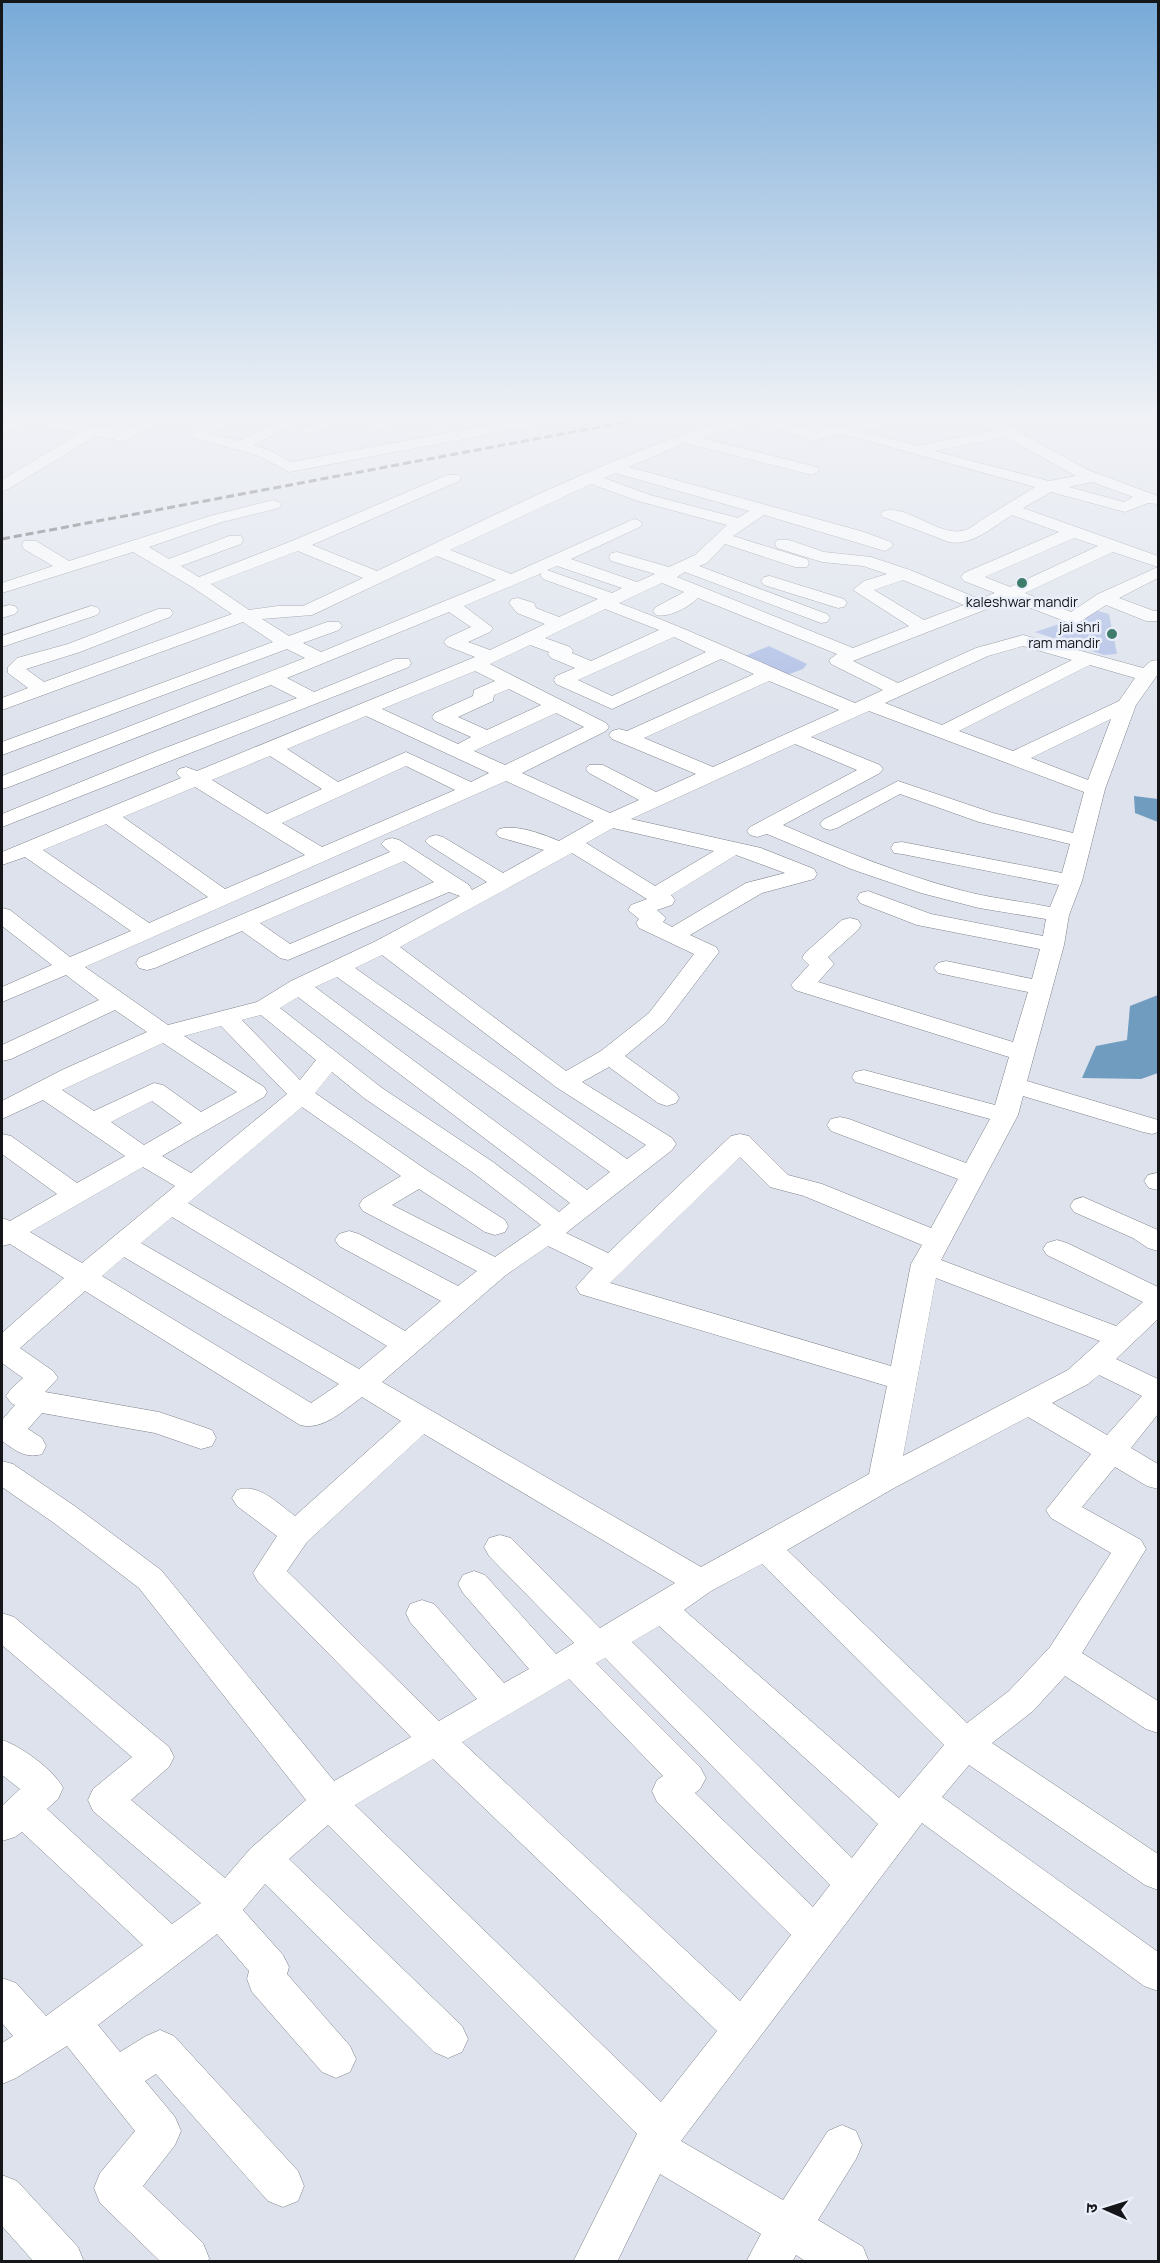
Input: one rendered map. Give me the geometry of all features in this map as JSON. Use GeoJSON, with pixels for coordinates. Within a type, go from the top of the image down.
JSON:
{"type":"FeatureCollection","features":[{"type":"Feature","properties":{"kind":"street"},"geometry":{"type":"LineString","coordinates":[[2,588],[211,522]]}},
{"type":"Feature","properties":{"kind":"street"},"geometry":{"type":"LineString","coordinates":[[198,583],[352,522]]}},
{"type":"Feature","properties":{"kind":"street"},"geometry":{"type":"LineString","coordinates":[[60,727],[64,698],[105,667],[244,616],[278,611],[306,611],[500,522]]}},
{"type":"Feature","properties":{"kind":"street"},"geometry":{"type":"LineString","coordinates":[[733,522],[742,524]]}},
{"type":"Feature","properties":{"kind":"street"},"geometry":{"type":"LineString","coordinates":[[2,859],[475,664],[701,559],[722,538],[745,522]]}},
{"type":"Feature","properties":{"kind":"street"},"geometry":{"type":"LineString","coordinates":[[803,522],[885,546]]}},
{"type":"Feature","properties":{"kind":"street"},"geometry":{"type":"LineString","coordinates":[[910,522],[955,538],[978,531],[990,522]]}},
{"type":"Feature","properties":{"kind":"street"},"geometry":{"type":"LineString","coordinates":[[1044,522],[1158,562]]}},
{"type":"Feature","properties":{"kind":"street"},"geometry":{"type":"LineString","coordinates":[[2,783],[363,642],[534,570],[634,524]]}},
{"type":"Feature","properties":{"kind":"street"},"geometry":{"type":"LineString","coordinates":[[834,530],[791,547],[836,560],[865,561],[904,574],[978,605]]}},
{"type":"Feature","properties":{"kind":"street"},"geometry":{"type":"LineString","coordinates":[[1072,532],[970,577],[1072,619]]}},
{"type":"Feature","properties":{"kind":"street"},"geometry":{"type":"LineString","coordinates":[[722,538],[870,585]]}},
{"type":"Feature","properties":{"kind":"street"},"geometry":{"type":"LineString","coordinates":[[169,565],[235,540]]}},
{"type":"Feature","properties":{"kind":"street"},"geometry":{"type":"LineString","coordinates":[[30,545],[66,567]]}},
{"type":"Feature","properties":{"kind":"street"},"geometry":{"type":"LineString","coordinates":[[298,545],[379,578]]}},
{"type":"Feature","properties":{"kind":"street"},"geometry":{"type":"LineString","coordinates":[[897,690],[838,660],[1011,593],[1114,545]]}},
{"type":"Feature","properties":{"kind":"street"},"geometry":{"type":"LineString","coordinates":[[135,546],[198,583],[244,616],[320,659]]}},
{"type":"Feature","properties":{"kind":"street"},"geometry":{"type":"LineString","coordinates":[[439,551],[509,579]]}},
{"type":"Feature","properties":{"kind":"street"},"geometry":{"type":"LineString","coordinates":[[617,557],[821,618]]}},
{"type":"Feature","properties":{"kind":"street"},"geometry":{"type":"LineString","coordinates":[[555,559],[638,588]]}},
{"type":"Feature","properties":{"kind":"street"},"geometry":{"type":"LineString","coordinates":[[701,559],[838,603]]}},
{"type":"Feature","properties":{"kind":"street"},"geometry":{"type":"LineString","coordinates":[[534,570],[674,630],[769,675],[942,732],[1095,789]]}},
{"type":"Feature","properties":{"kind":"street"},"geometry":{"type":"LineString","coordinates":[[2,571],[18,582]]}},
{"type":"Feature","properties":{"kind":"street"},"geometry":{"type":"LineString","coordinates":[[672,572],[695,590],[853,654]]}},
{"type":"Feature","properties":{"kind":"street"},"geometry":{"type":"LineString","coordinates":[[904,574],[861,590],[922,627]]}},
{"type":"Feature","properties":{"kind":"street"},"geometry":{"type":"LineString","coordinates":[[2,1110],[163,1034],[265,1007],[299,986],[340,968],[568,847],[610,820],[982,652],[1023,640],[1072,619],[1104,598],[1154,577]]}},
{"type":"Feature","properties":{"kind":"street"},"geometry":{"type":"LineString","coordinates":[[662,610],[687,598],[695,590]]}},
{"type":"Feature","properties":{"kind":"street"},"geometry":{"type":"LineString","coordinates":[[1104,598],[1152,617],[1158,616]]}},
{"type":"Feature","properties":{"kind":"street"},"geometry":{"type":"LineString","coordinates":[[518,603],[528,607],[522,609],[560,624]]}},
{"type":"Feature","properties":{"kind":"street"},"geometry":{"type":"LineString","coordinates":[[451,605],[484,628],[453,642],[475,664],[502,685],[557,705],[599,727],[713,774]]}},
{"type":"Feature","properties":{"kind":"street"},"geometry":{"type":"LineString","coordinates":[[2,642],[91,611]]}},
{"type":"Feature","properties":{"kind":"street"},"geometry":{"type":"LineString","coordinates":[[306,611],[363,642]]}},
{"type":"Feature","properties":{"kind":"street"},"geometry":{"type":"LineString","coordinates":[[164,613],[74,648],[24,662],[17,667],[17,673],[64,698],[320,855]]}},
{"type":"Feature","properties":{"kind":"street"},"geometry":{"type":"LineString","coordinates":[[9,702],[171,685],[333,626]]}},
{"type":"Feature","properties":{"kind":"street"},"geometry":{"type":"LineString","coordinates":[[674,630],[563,680],[612,704],[720,652]]}},
{"type":"Feature","properties":{"kind":"street"},"geometry":{"type":"LineString","coordinates":[[530,639],[564,651],[556,654],[590,668]]}},
{"type":"Feature","properties":{"kind":"street"},"geometry":{"type":"LineString","coordinates":[[883,1480],[902,1380],[931,1253],[1005,1115],[1053,945],[1058,915],[1071,881],[1095,789],[1126,705],[1152,670],[1088,659],[1023,640]]}},
{"type":"Feature","properties":{"kind":"street"},"geometry":{"type":"LineString","coordinates":[[74,648],[105,667]]}},
{"type":"Feature","properties":{"kind":"street"},"geometry":{"type":"LineString","coordinates":[[261,652],[295,669]]}},
{"type":"Feature","properties":{"kind":"street"},"geometry":{"type":"LineString","coordinates":[[942,732],[1088,659]]}},
{"type":"Feature","properties":{"kind":"street"},"geometry":{"type":"LineString","coordinates":[[2,821],[159,757],[402,663]]}},
{"type":"Feature","properties":{"kind":"street"},"geometry":{"type":"LineString","coordinates":[[219,668],[313,699]]}},
{"type":"Feature","properties":{"kind":"street"},"geometry":{"type":"LineString","coordinates":[[628,738],[769,675]]}},
{"type":"Feature","properties":{"kind":"street"},"geometry":{"type":"LineString","coordinates":[[171,685],[206,704]]}},
{"type":"Feature","properties":{"kind":"street"},"geometry":{"type":"LineString","coordinates":[[487,737],[442,717],[486,697],[481,694],[502,685]]}},
{"type":"Feature","properties":{"kind":"street"},"geometry":{"type":"LineString","coordinates":[[9,702],[39,713],[60,727]]}},
{"type":"Feature","properties":{"kind":"street"},"geometry":{"type":"LineString","coordinates":[[457,752],[557,705]]}},
{"type":"Feature","properties":{"kind":"street"},"geometry":{"type":"LineString","coordinates":[[1013,759],[1126,705]]}},
{"type":"Feature","properties":{"kind":"street"},"geometry":{"type":"LineString","coordinates":[[366,709],[610,820],[753,852],[806,874],[754,888],[674,936]]}},
{"type":"Feature","properties":{"kind":"street"},"geometry":{"type":"LineString","coordinates":[[2,749],[60,727]]}},
{"type":"Feature","properties":{"kind":"street"},"geometry":{"type":"LineString","coordinates":[[2,995],[471,790],[599,727]]}},
{"type":"Feature","properties":{"kind":"street"},"geometry":{"type":"LineString","coordinates":[[33,737],[69,757]]}},
{"type":"Feature","properties":{"kind":"street"},"geometry":{"type":"LineString","coordinates":[[794,737],[873,769],[898,787],[986,818],[1082,841]]}},
{"type":"Feature","properties":{"kind":"street"},"geometry":{"type":"LineString","coordinates":[[272,748],[337,789]]}},
{"type":"Feature","properties":{"kind":"street"},"geometry":{"type":"LineString","coordinates":[[266,822],[406,758],[471,790]]}},
{"type":"Feature","properties":{"kind":"street"},"geometry":{"type":"LineString","coordinates":[[596,769],[655,800]]}},
{"type":"Feature","properties":{"kind":"street"},"geometry":{"type":"LineString","coordinates":[[655,895],[767,826],[873,769]]}},
{"type":"Feature","properties":{"kind":"street"},"geometry":{"type":"LineString","coordinates":[[830,824],[898,787]]}},
{"type":"Feature","properties":{"kind":"street"},"geometry":{"type":"LineString","coordinates":[[107,815],[222,897]]}},
{"type":"Feature","properties":{"kind":"street"},"geometry":{"type":"LineString","coordinates":[[767,826],[901,879],[955,896],[1058,915]]}},
{"type":"Feature","properties":{"kind":"street"},"geometry":{"type":"LineString","coordinates":[[374,832],[473,898]]}},
{"type":"Feature","properties":{"kind":"street"},"geometry":{"type":"LineString","coordinates":[[506,833],[568,847],[664,900],[639,910],[655,918],[647,923],[708,952],[657,1018],[609,1056],[565,1082]]}},
{"type":"Feature","properties":{"kind":"street"},"geometry":{"type":"LineString","coordinates":[[436,841],[503,882]]}},
{"type":"Feature","properties":{"kind":"street"},"geometry":{"type":"LineString","coordinates":[[26,848],[146,931]]}},
{"type":"Feature","properties":{"kind":"street"},"geometry":{"type":"LineString","coordinates":[[902,848],[1071,881]]}},
{"type":"Feature","properties":{"kind":"street"},"geometry":{"type":"LineString","coordinates":[[147,963],[405,853]]}},
{"type":"Feature","properties":{"kind":"street"},"geometry":{"type":"LineString","coordinates":[[244,922],[288,953],[450,883]]}},
{"type":"Feature","properties":{"kind":"street"},"geometry":{"type":"LineString","coordinates":[[868,898],[925,920],[1053,945]]}},
{"type":"Feature","properties":{"kind":"street"},"geometry":{"type":"LineString","coordinates":[[2,915],[65,967],[118,1000],[163,1034],[255,1092],[76,1195],[4,1232]]}},
{"type":"Feature","properties":{"kind":"street"},"geometry":{"type":"LineString","coordinates":[[850,925],[813,958],[823,964],[803,985],[1023,1053]]}},
{"type":"Feature","properties":{"kind":"street"},"geometry":{"type":"LineString","coordinates":[[4,1232],[84,1276],[311,1417],[362,1383],[496,1269],[588,1203],[663,1144],[565,1082],[384,945]]}},
{"type":"Feature","properties":{"kind":"street"},"geometry":{"type":"LineString","coordinates":[[340,968],[628,1172]]}},
{"type":"Feature","properties":{"kind":"street"},"geometry":{"type":"LineString","coordinates":[[946,969],[1041,988]]}},
{"type":"Feature","properties":{"kind":"street"},"geometry":{"type":"LineString","coordinates":[[299,986],[588,1203]]}},
{"type":"Feature","properties":{"kind":"street"},"geometry":{"type":"LineString","coordinates":[[2,1054],[118,1000]]}},
{"type":"Feature","properties":{"kind":"street"},"geometry":{"type":"LineString","coordinates":[[265,1007],[373,1093],[484,1168],[553,1229],[611,1266]]}},
{"type":"Feature","properties":{"kind":"street"},"geometry":{"type":"LineString","coordinates":[[226,1017],[301,1095],[419,1177],[495,1226]]}},
{"type":"Feature","properties":{"kind":"street"},"geometry":{"type":"LineString","coordinates":[[609,1056],[666,1098]]}},
{"type":"Feature","properties":{"kind":"street"},"geometry":{"type":"LineString","coordinates":[[201,1438],[159,1423],[35,1401],[21,1396],[43,1378],[2,1349],[84,1276],[301,1095],[329,1059]]}},
{"type":"Feature","properties":{"kind":"street"},"geometry":{"type":"LineString","coordinates":[[864,1077],[1005,1115]]}},
{"type":"Feature","properties":{"kind":"street"},"geometry":{"type":"LineString","coordinates":[[1014,1084],[1152,1126]]}},
{"type":"Feature","properties":{"kind":"street"},"geometry":{"type":"LineString","coordinates":[[44,1089],[143,1156],[193,1185]]}},
{"type":"Feature","properties":{"kind":"street"},"geometry":{"type":"LineString","coordinates":[[92,1122],[154,1090],[200,1124]]}},
{"type":"Feature","properties":{"kind":"street"},"geometry":{"type":"LineString","coordinates":[[840,1125],[973,1176]]}},
{"type":"Feature","properties":{"kind":"street"},"geometry":{"type":"LineString","coordinates":[[2,1142],[76,1195]]}},
{"type":"Feature","properties":{"kind":"street"},"geometry":{"type":"LineString","coordinates":[[902,1380],[590,1287],[740,1142],[779,1181],[813,1190],[931,1253],[1120,1338]]}},
{"type":"Feature","properties":{"kind":"street"},"geometry":{"type":"LineString","coordinates":[[419,1177],[372,1205],[496,1269]]}},
{"type":"Feature","properties":{"kind":"street"},"geometry":{"type":"LineString","coordinates":[[171,1205],[406,1344]]}},
{"type":"Feature","properties":{"kind":"street"},"geometry":{"type":"LineString","coordinates":[[1083,1206],[1143,1232],[1158,1242]]}},
{"type":"Feature","properties":{"kind":"street"},"geometry":{"type":"LineString","coordinates":[[349,1240],[460,1299]]}},
{"type":"Feature","properties":{"kind":"street"},"geometry":{"type":"LineString","coordinates":[[123,1244],[700,1582]]}},
{"type":"Feature","properties":{"kind":"street"},"geometry":{"type":"LineString","coordinates":[[1057,1249],[1158,1298]]}},
{"type":"Feature","properties":{"kind":"street"},"geometry":{"type":"LineString","coordinates":[[2,2065],[57,2031],[172,1948],[224,1906],[264,1859],[329,1802],[661,1609],[700,1582],[765,1548],[883,1480],[1078,1377],[1158,1304]]}},
{"type":"Feature","properties":{"kind":"street"},"geometry":{"type":"LineString","coordinates":[[594,2262],[657,2139],[909,1811],[966,1744],[1021,1701],[1062,1657],[1130,1549],[1062,1510],[1154,1397],[1095,1361]]}},
{"type":"Feature","properties":{"kind":"street"},"geometry":{"type":"LineString","coordinates":[[31,1446],[9,1431],[35,1401]]}},
{"type":"Feature","properties":{"kind":"street"},"geometry":{"type":"LineString","coordinates":[[1028,1403],[1158,1478]]}},
{"type":"Feature","properties":{"kind":"street"},"geometry":{"type":"LineString","coordinates":[[423,1418],[296,1533],[269,1573],[436,1740],[742,2029]]}},
{"type":"Feature","properties":{"kind":"street"},"geometry":{"type":"LineString","coordinates":[[2,1472],[66,1515],[150,1579],[329,1802],[657,2139],[789,2227],[848,2262]]}},
{"type":"Feature","properties":{"kind":"street"},"geometry":{"type":"LineString","coordinates":[[248,1498],[296,1533]]}},
{"type":"Feature","properties":{"kind":"street"},"geometry":{"type":"LineString","coordinates":[[500,1547],[582,1655],[688,1778],[670,1791],[815,1934]]}},
{"type":"Feature","properties":{"kind":"street"},"geometry":{"type":"LineString","coordinates":[[765,1548],[966,1744],[1158,1874]]}},
{"type":"Feature","properties":{"kind":"street"},"geometry":{"type":"LineString","coordinates":[[474,1584],[582,1655],[854,1884]]}},
{"type":"Feature","properties":{"kind":"street"},"geometry":{"type":"LineString","coordinates":[[661,1609],[909,1811],[1158,1974]]}},
{"type":"Feature","properties":{"kind":"street"},"geometry":{"type":"LineString","coordinates":[[422,1613],[500,1702]]}},
{"type":"Feature","properties":{"kind":"street"},"geometry":{"type":"LineString","coordinates":[[6,1637],[157,1757],[106,1800],[224,1906],[270,1967],[266,1979],[336,2059]]}},
{"type":"Feature","properties":{"kind":"street"},"geometry":{"type":"LineString","coordinates":[[1062,1657],[1158,1719]]}},
{"type":"Feature","properties":{"kind":"street"},"geometry":{"type":"LineString","coordinates":[[2,1755],[45,1788],[12,1818],[172,1948]]}},
{"type":"Feature","properties":{"kind":"street"},"geometry":{"type":"LineString","coordinates":[[264,1859],[448,2039]]}},
{"type":"Feature","properties":{"kind":"street"},"geometry":{"type":"LineString","coordinates":[[2,1996],[57,2031],[116,2077],[161,2131],[115,2188],[188,2258],[185,2262]]}},
{"type":"Feature","properties":{"kind":"street"},"geometry":{"type":"LineString","coordinates":[[116,2077],[160,2049],[283,2186]]}},
{"type":"Feature","properties":{"kind":"street"},"geometry":{"type":"LineString","coordinates":[[766,2262],[842,2145]]}},
{"type":"Feature","properties":{"kind":"street"},"geometry":{"type":"LineString","coordinates":[[2,2196],[63,2262]]}},
{"type":"Feature","properties":{"kind":"shaded area"},"geometry":{"type":"Polygon","coordinates":[[[1098,611],[1109,614],[1117,654],[1104,655],[1035,632],[1098,611]]]}},
{"type":"Feature","properties":{"kind":"shaded area"},"geometry":{"type":"Polygon","coordinates":[[[769,646],[807,664],[803,669],[784,676],[745,656],[769,646]]]}},
{"type":"Feature","properties":{"kind":"shaded area"},"geometry":{"type":"Polygon","coordinates":[[[1134,796],[1158,799],[1158,822],[1135,813],[1134,796]]]}},
{"type":"Feature","properties":{"kind":"shaded area"},"geometry":{"type":"Polygon","coordinates":[[[1158,995],[1158,1073],[1141,1079],[1082,1078],[1096,1046],[1127,1040],[1130,1006],[1158,995]]]}},
{"type":"Feature","properties":{"kind":"railway"},"geometry":{"type":"LineString","coordinates":[[2,539],[95,522]]}},
{"type":"Feature","properties":{"kind":"place","name":"kaleshwar mandir"},"geometry":{"type":"Point","coordinates":[1022,583]}},
{"type":"Feature","properties":{"kind":"place","name":"jai shri ram mandir"},"geometry":{"type":"Point","coordinates":[1112,634]}}]}
